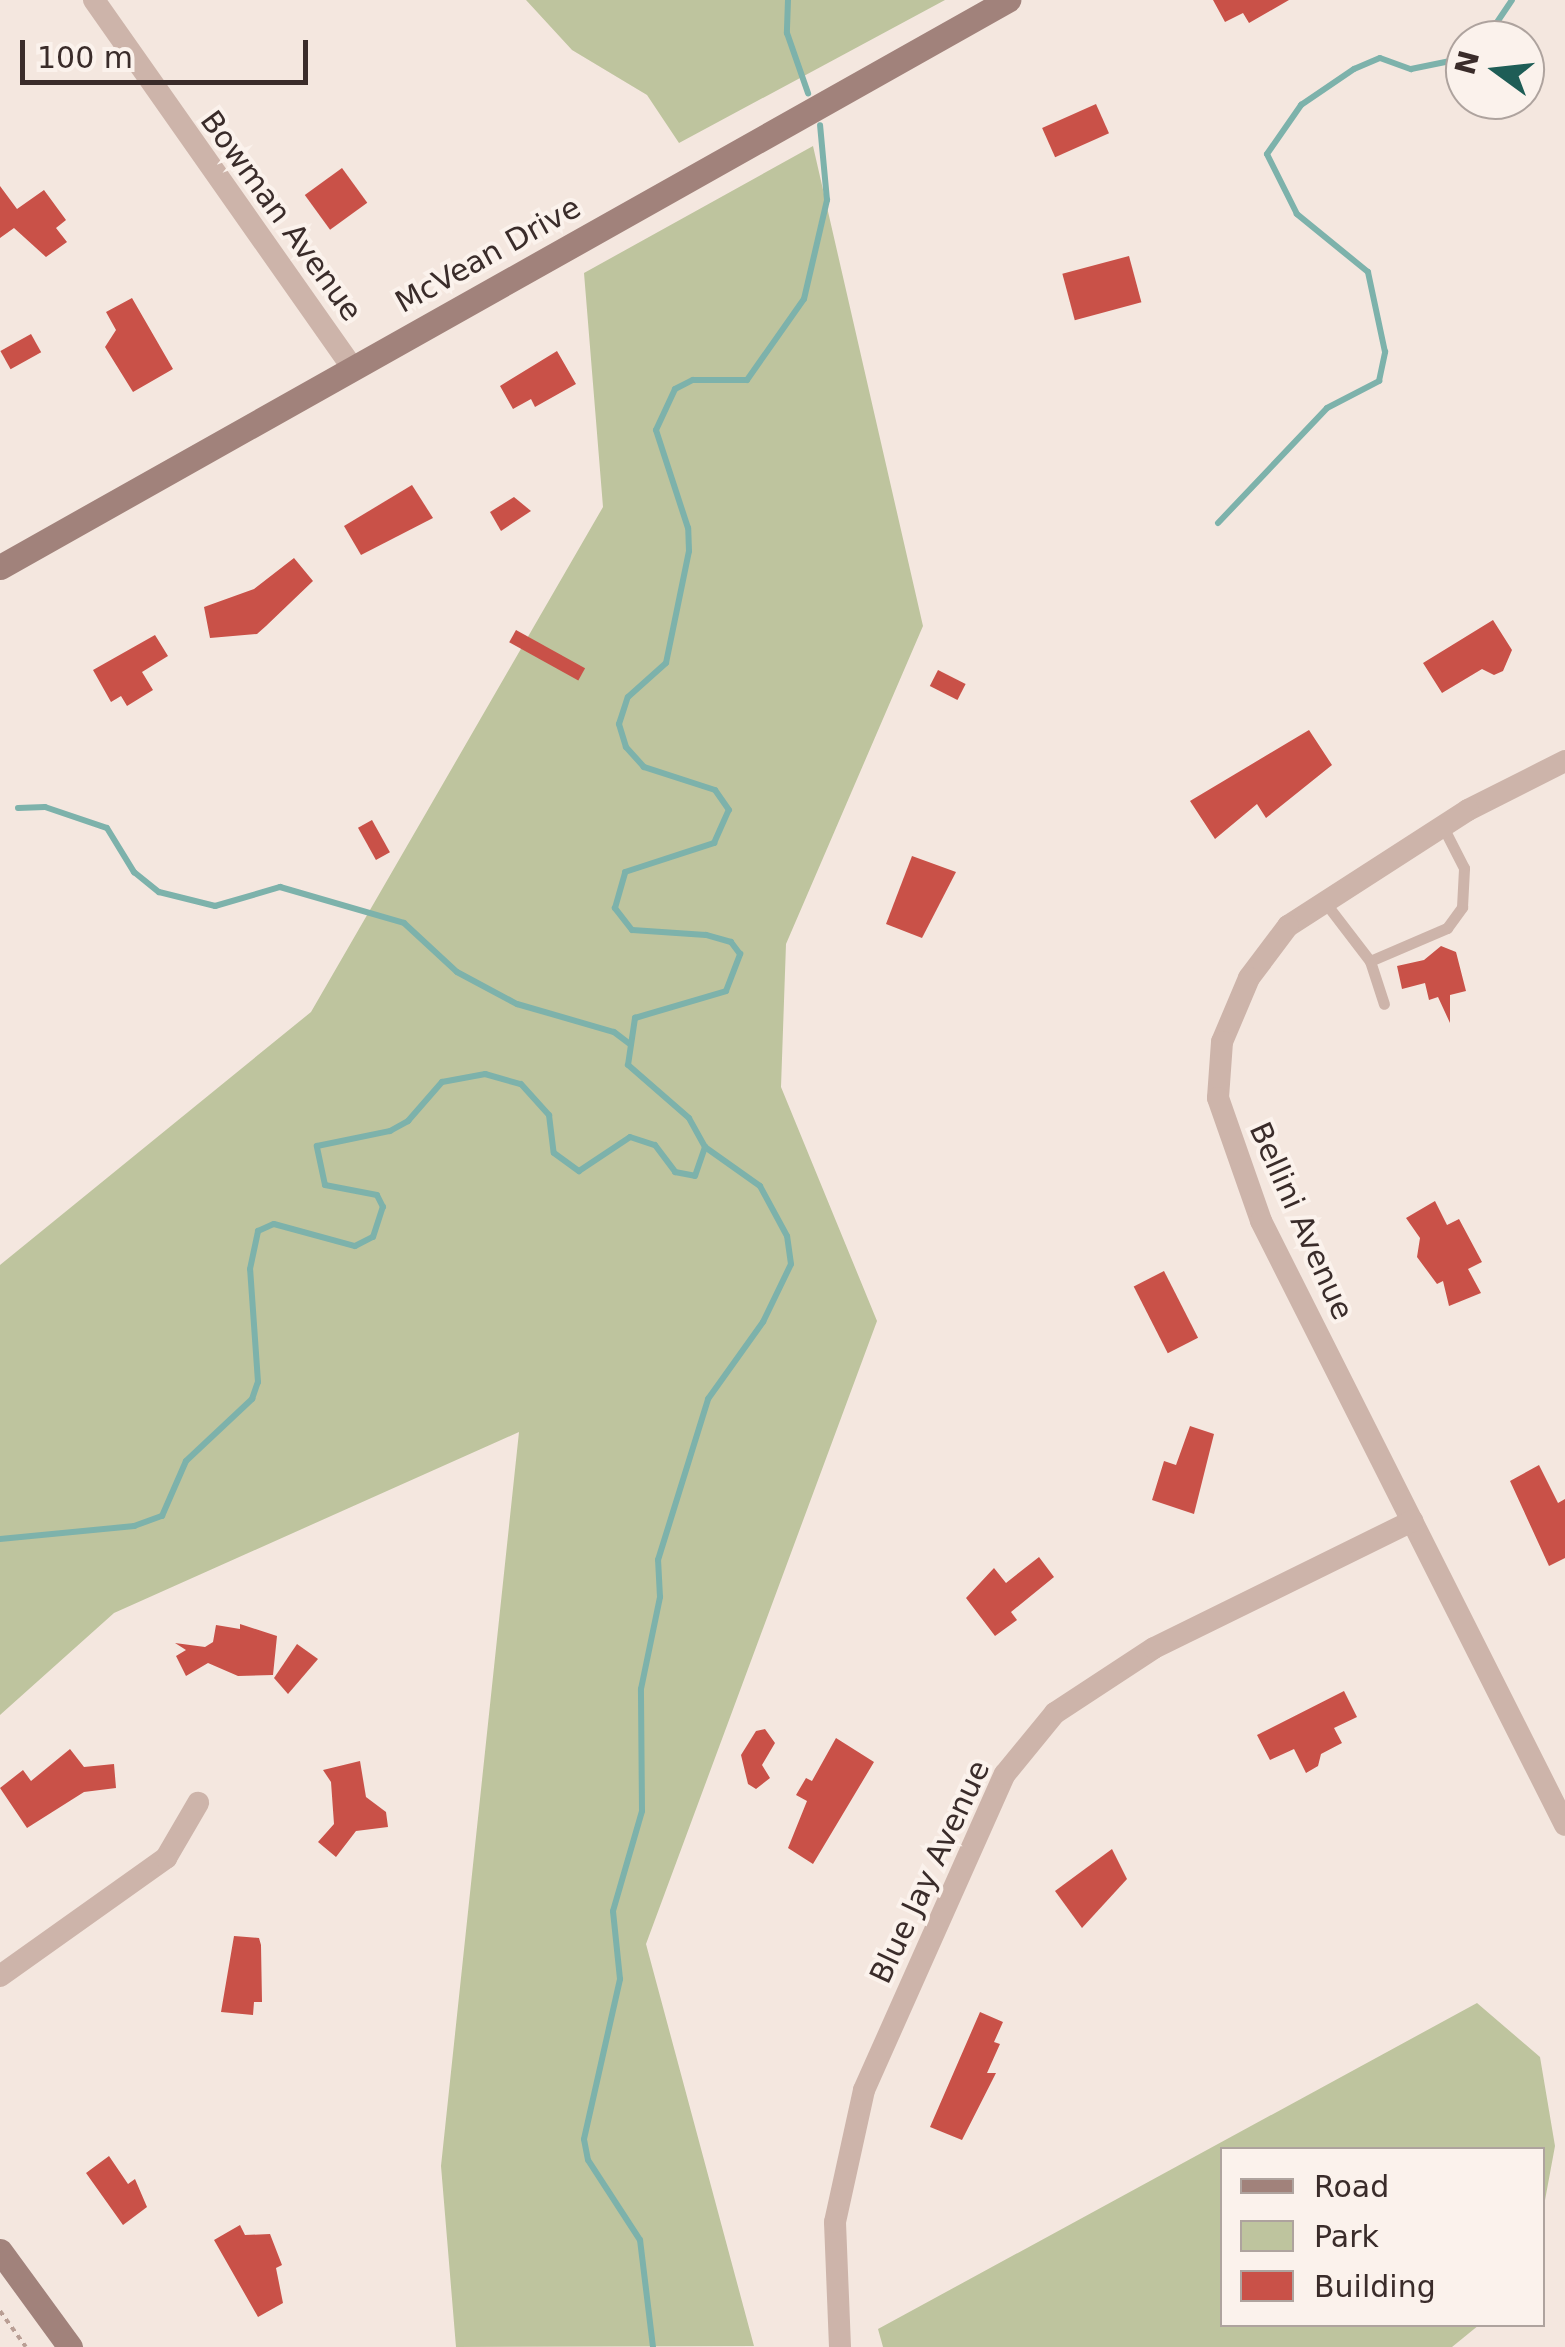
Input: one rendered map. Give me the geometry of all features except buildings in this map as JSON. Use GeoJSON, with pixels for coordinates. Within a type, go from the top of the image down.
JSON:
{"type":"FeatureCollection","features":[{"type":"Feature","properties":{"kind":"main road","name":"McVean Drive"},"geometry":{"type":"LineString","coordinates":[[0,567],[1008,0]]}},
{"type":"Feature","properties":{"kind":"main road"},"geometry":{"type":"LineString","coordinates":[[0,2251],[70,2347]]}},
{"type":"Feature","properties":{"kind":"street","name":"Bowman Avenue"},"geometry":{"type":"LineString","coordinates":[[94,0],[353,368]]}},
{"type":"Feature","properties":{"kind":"street","name":"Bellini Avenue"},"geometry":{"type":"LineString","coordinates":[[1565,760],[1442,825],[1288,926],[1249,978],[1222,1042],[1218,1098],[1261,1221],[1565,1825]]}},
{"type":"Feature","properties":{"kind":"street","name":"Blue Jay Avenue"},"geometry":{"type":"LineString","coordinates":[[840,2347],[836,2222],[860,2104],[1005,1774],[1055,1713],[1154,1648],[1412,1521]]}},
{"type":"Feature","properties":{"kind":"street"},"geometry":{"type":"LineString","coordinates":[[0,1976],[166,1858],[198,1803]]}},
{"type":"Feature","properties":{"kind":"lane"},"geometry":{"type":"LineString","coordinates":[[1370,961],[1446,928],[1462,907],[1464,868],[1442,825]]}},
{"type":"Feature","properties":{"kind":"lane"},"geometry":{"type":"LineString","coordinates":[[1324,901],[1370,961],[1384,1004]]}},
{"type":"Feature","properties":{"kind":"path"},"geometry":{"type":"LineString","coordinates":[[0,2311],[26,2347]]}},
{"type":"Feature","properties":{"kind":"green space"},"geometry":{"type":"Polygon","coordinates":[[[526,0],[945,0],[679,143],[647,95],[572,50],[526,0]]]}},
{"type":"Feature","properties":{"kind":"green space"},"geometry":{"type":"Polygon","coordinates":[[[813,146],[923,626],[786,944],[781,1087],[877,1321],[646,1944],[754,2346],[456,2347],[441,2166],[519,1432],[114,1613],[0,1715],[0,1265],[311,1012],[603,507],[584,273],[813,146]]]}},
{"type":"Feature","properties":{"kind":"green space"},"geometry":{"type":"Polygon","coordinates":[[[1477,2003],[1540,2057],[1555,2146],[1545,2200],[1545,2147],[1220,2147],[1220,2327],[1477,2327],[1452,2347],[883,2347],[878,2329],[1477,2003]]]}},
{"type":"Feature","properties":{"kind":"waterway"},"geometry":{"type":"LineString","coordinates":[[788,0],[787,33],[808,93]]}},
{"type":"Feature","properties":{"kind":"waterway"},"geometry":{"type":"LineString","coordinates":[[1498,20],[1512,0]]}},
{"type":"Feature","properties":{"kind":"waterway"},"geometry":{"type":"LineString","coordinates":[[1218,523],[1327,408],[1379,381],[1385,352],[1368,272],[1297,214],[1267,154],[1301,105],[1354,69],[1380,58],[1411,69],[1445,62]]}},
{"type":"Feature","properties":{"kind":"waterway"},"geometry":{"type":"LineString","coordinates":[[653,2347],[640,2240],[588,2160],[584,2139],[620,1979],[613,1911],[642,1811],[641,1689],[660,1597],[658,1560],[708,1399],[763,1322],[791,1264],[787,1236],[760,1186],[705,1147],[689,1118],[628,1065],[635,1018],[726,991],[740,954],[731,942],[706,935],[632,930],[615,908],[625,872],[714,843],[729,810],[715,790],[644,767],[626,747],[619,724],[628,697],[666,663],[689,551],[688,528],[656,430],[675,389],[693,380],[747,380],[804,299],[827,200],[820,125]]}},
{"type":"Feature","properties":{"kind":"waterway"},"geometry":{"type":"LineString","coordinates":[[18,808],[45,807],[107,828],[134,872],[159,892],[215,906],[280,887],[404,923],[457,972],[517,1004],[614,1032],[630,1044]]}},
{"type":"Feature","properties":{"kind":"waterway"},"geometry":{"type":"LineString","coordinates":[[0,1539],[134,1526],[162,1516],[186,1461],[252,1399],[258,1382],[250,1269],[258,1231],[274,1224],[355,1246],[373,1237],[383,1207],[377,1195],[325,1185],[317,1146],[390,1131],[408,1121],[442,1082],[485,1074],[521,1084],[549,1115],[554,1153],[579,1171],[630,1137],[655,1145],[675,1172],[695,1176],[705,1147]]}}]}
